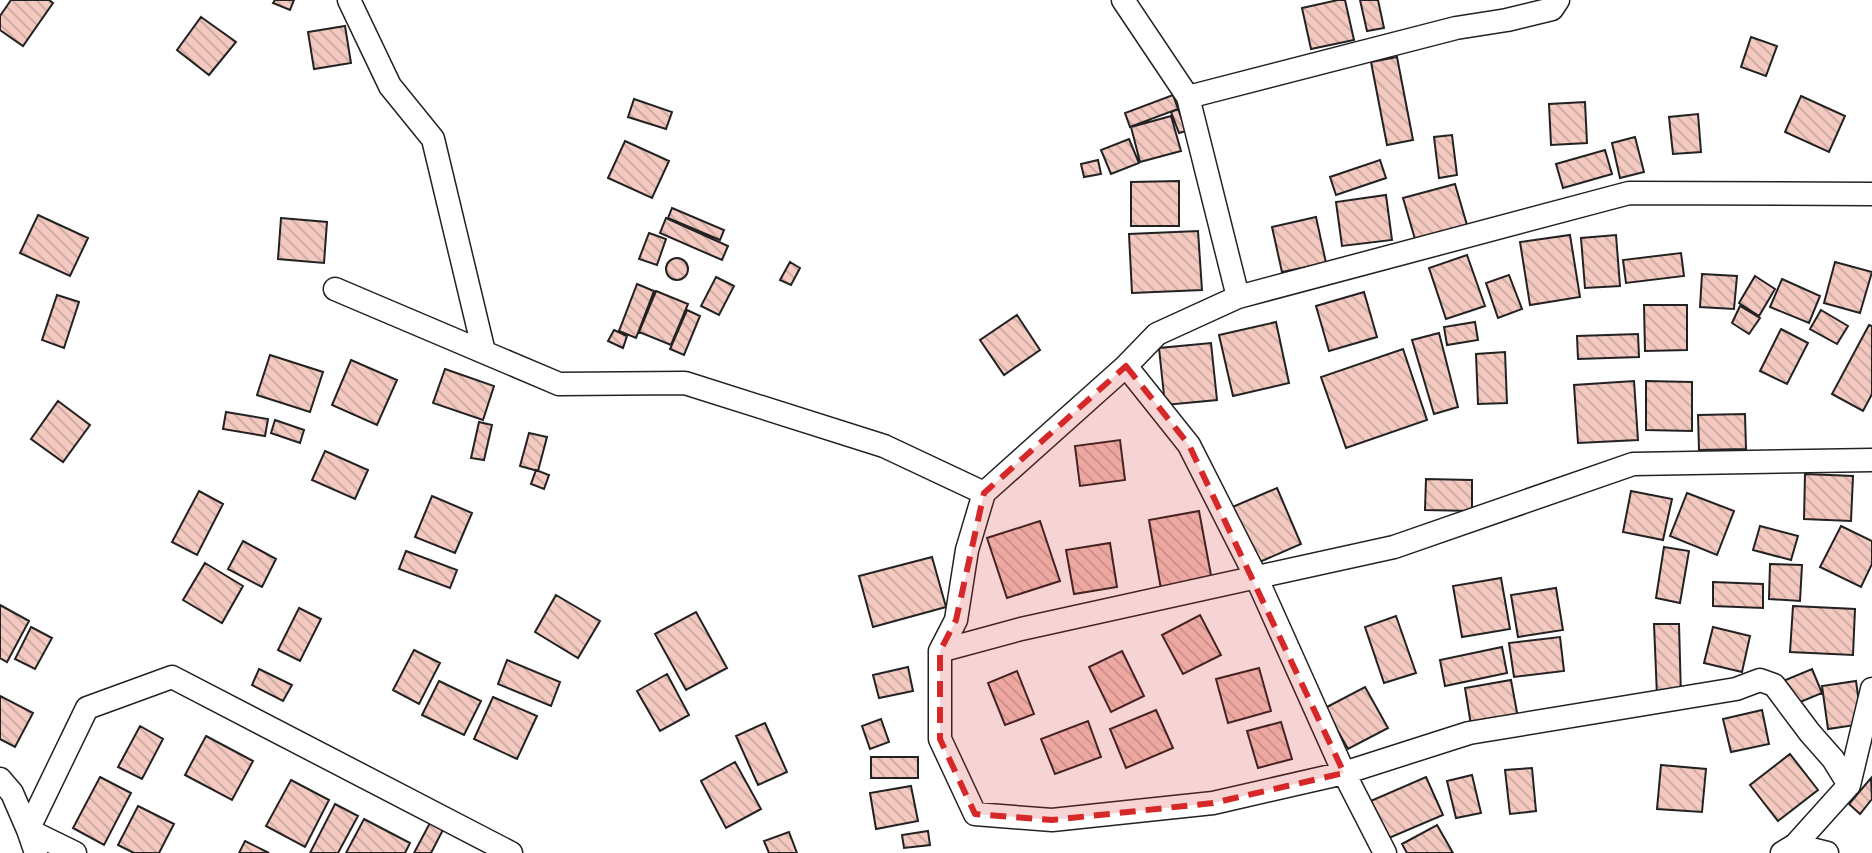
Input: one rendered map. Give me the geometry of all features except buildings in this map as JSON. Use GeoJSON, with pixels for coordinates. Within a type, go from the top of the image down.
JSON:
{"type":"FeatureCollection","features":[{"type":"Feature","properties":{"kind":"street"},"geometry":{"type":"LineString","coordinates":[[349,0],[390,86],[433,139],[484,352]]}},
{"type":"Feature","properties":{"kind":"street"},"geometry":{"type":"LineString","coordinates":[[1123,0],[1188,97],[1238,297]]}},
{"type":"Feature","properties":{"kind":"street"},"geometry":{"type":"LineString","coordinates":[[1496,0],[1507,20]]}},
{"type":"Feature","properties":{"kind":"street"},"geometry":{"type":"LineString","coordinates":[[1188,97],[1456,28],[1552,9],[1558,0]]}},
{"type":"Feature","properties":{"kind":"street"},"geometry":{"type":"LineString","coordinates":[[1849,785],[1833,759],[1774,685],[1760,680],[1736,689],[1469,733],[1344,773],[1213,803],[1052,820],[975,814],[940,739],[940,651],[956,620],[967,550],[984,493],[1126,366],[1157,334],[1238,297],[1629,193],[1872,194]]}},
{"type":"Feature","properties":{"kind":"street"},"geometry":{"type":"LineString","coordinates":[[335,289],[559,384],[685,383],[884,446],[984,493]]}},
{"type":"Feature","properties":{"kind":"street"},"geometry":{"type":"LineString","coordinates":[[1126,366],[1189,445],[1257,579],[1344,773],[1385,853]]}},
{"type":"Feature","properties":{"kind":"street"},"geometry":{"type":"LineString","coordinates":[[940,651],[1021,629],[1394,547],[1633,464],[1872,460]]}},
{"type":"Feature","properties":{"kind":"street"},"geometry":{"type":"LineString","coordinates":[[28,830],[87,708],[172,677],[511,853]]}},
{"type":"Feature","properties":{"kind":"street"},"geometry":{"type":"LineString","coordinates":[[1789,849],[1849,785],[1872,689]]}},
{"type":"Feature","properties":{"kind":"street"},"geometry":{"type":"LineString","coordinates":[[0,779],[12,793],[36,853]]}},
{"type":"Feature","properties":{"kind":"street"},"geometry":{"type":"LineString","coordinates":[[28,830],[75,853]]}},
{"type":"Feature","properties":{"kind":"street"},"geometry":{"type":"LineString","coordinates":[[1789,849],[1827,853]]}},
{"type":"Feature","properties":{"kind":"highlighted area"},"geometry":{"type":"Polygon","coordinates":[[[1126,366],[1189,445],[1344,773],[1213,803],[1052,820],[975,814],[940,739],[940,651],[956,620],[984,493],[1126,366]]]}}]}
